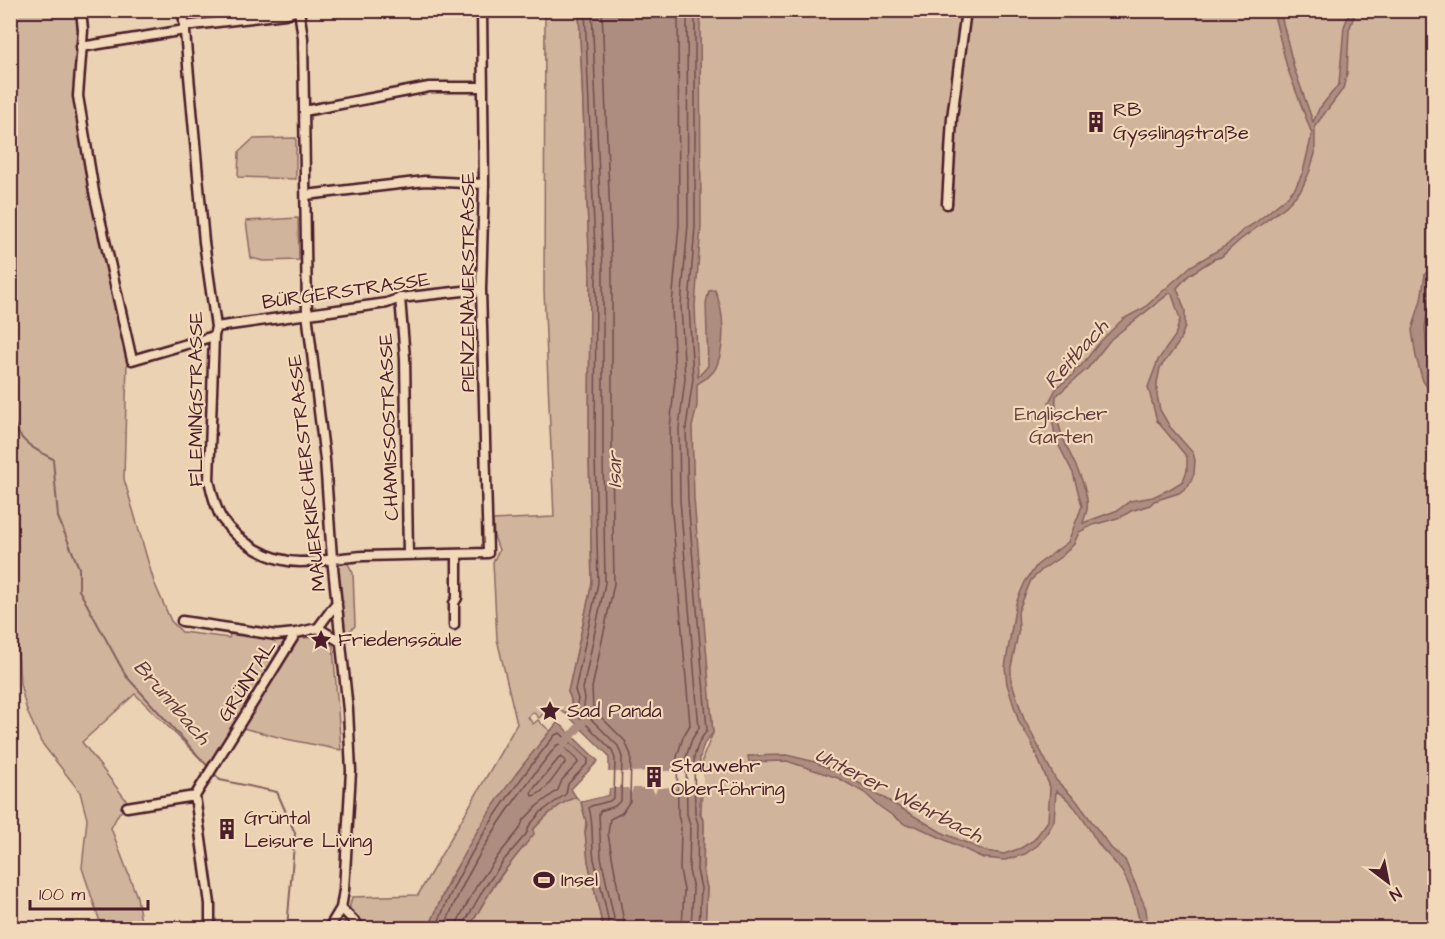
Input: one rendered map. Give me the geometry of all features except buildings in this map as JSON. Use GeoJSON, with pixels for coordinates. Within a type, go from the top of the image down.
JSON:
{"type":"FeatureCollection","features":[{"type":"Feature","properties":{"kind":"street"},"geometry":{"type":"LineString","coordinates":[[81,10],[79,105],[94,192],[132,360],[214,336]]}},
{"type":"Feature","properties":{"kind":"street","name":"FLEMINGSTRASSE"},"geometry":{"type":"LineString","coordinates":[[183,10],[204,242],[216,327],[209,480],[213,498],[222,518],[248,544],[284,561],[488,553]]}},
{"type":"Feature","properties":{"kind":"street"},"geometry":{"type":"LineString","coordinates":[[81,46],[299,10]]}},
{"type":"Feature","properties":{"kind":"street","name":"MAUERKIRCHERSTRASSE"},"geometry":{"type":"LineString","coordinates":[[299,10],[303,38],[307,313],[325,460],[332,558],[348,710],[351,771],[344,890],[341,908],[329,928]]}},
{"type":"Feature","properties":{"kind":"street","name":"PIENZENAUERSTRASSE"},"geometry":{"type":"LineString","coordinates":[[482,10],[484,184],[481,289],[488,553]]}},
{"type":"Feature","properties":{"kind":"street"},"geometry":{"type":"LineString","coordinates":[[947,204],[952,118],[966,10]]}},
{"type":"Feature","properties":{"kind":"street"},"geometry":{"type":"LineString","coordinates":[[304,111],[429,87],[483,87]]}},
{"type":"Feature","properties":{"kind":"street"},"geometry":{"type":"LineString","coordinates":[[306,195],[425,181],[484,184]]}},
{"type":"Feature","properties":{"kind":"street","name":"BÜRGERSTRASSE"},"geometry":{"type":"LineString","coordinates":[[216,327],[387,303],[400,298],[481,289]]}},
{"type":"Feature","properties":{"kind":"street","name":"CHAMISSOSTRASSE"},"geometry":{"type":"LineString","coordinates":[[400,298],[405,358],[408,555]]}},
{"type":"Feature","properties":{"kind":"street"},"geometry":{"type":"LineString","coordinates":[[454,625],[454,603],[457,598],[457,554]]}},
{"type":"Feature","properties":{"kind":"street"},"geometry":{"type":"LineString","coordinates":[[337,602],[318,628],[341,642]]}},
{"type":"Feature","properties":{"kind":"street"},"geometry":{"type":"LineString","coordinates":[[182,621],[276,635],[296,633]]}},
{"type":"Feature","properties":{"kind":"street","name":"GRÜNTAL"},"geometry":{"type":"LineString","coordinates":[[195,796],[296,633],[318,628]]}},
{"type":"Feature","properties":{"kind":"street"},"geometry":{"type":"LineString","coordinates":[[127,807],[195,796],[210,904],[210,928]]}},
{"type":"Feature","properties":{"kind":"street"},"geometry":{"type":"LineString","coordinates":[[341,908],[361,928]]}},
{"type":"Feature","properties":{"kind":"green space"},"geometry":{"type":"Polygon","coordinates":[[[11,11],[77,11],[79,30],[74,97],[86,172],[127,360],[124,479],[154,582],[171,621],[182,632],[229,638],[231,632],[279,639],[323,637],[333,646],[341,750],[235,726],[209,767],[135,694],[82,742],[130,805],[119,813],[111,828],[137,897],[142,928],[102,928],[82,868],[87,819],[80,792],[41,742],[27,711],[20,684],[11,528],[11,11]]]}},
{"type":"Feature","properties":{"kind":"green space"},"geometry":{"type":"Polygon","coordinates":[[[545,11],[579,11],[590,273],[589,454],[592,583],[568,692],[571,706],[566,714],[548,703],[548,709],[539,718],[533,712],[528,717],[533,724],[538,720],[550,731],[517,774],[449,879],[429,928],[341,928],[347,918],[352,897],[418,895],[517,724],[497,639],[493,562],[499,550],[494,536],[493,520],[554,517],[544,290],[545,11]]]}},
{"type":"Feature","properties":{"kind":"green space","name":"Englischer Garten"},"geometry":{"type":"Polygon","coordinates":[[[693,11],[1434,11],[1434,928],[705,928],[707,888],[703,870],[704,823],[701,814],[703,757],[713,733],[686,425],[693,11]]]}},
{"type":"Feature","properties":{"kind":"green space"},"geometry":{"type":"Polygon","coordinates":[[[296,138],[296,179],[238,177],[239,152],[253,139],[296,138]]]}},
{"type":"Feature","properties":{"kind":"green space"},"geometry":{"type":"Polygon","coordinates":[[[298,218],[299,260],[263,261],[251,258],[246,221],[298,218]]]}},
{"type":"Feature","properties":{"kind":"green space"},"geometry":{"type":"Polygon","coordinates":[[[347,562],[353,573],[355,626],[345,636],[337,573],[340,563],[347,562]]]}},
{"type":"Feature","properties":{"kind":"green space"},"geometry":{"type":"Polygon","coordinates":[[[576,797],[581,802],[586,820],[588,861],[603,928],[469,928],[498,879],[533,834],[533,830],[553,810],[576,797]]]}},
{"type":"Feature","properties":{"kind":"water","name":"Isar"},"geometry":{"type":"Polygon","coordinates":[[[579,11],[700,11],[701,226],[695,306],[698,377],[708,366],[706,303],[709,291],[715,290],[723,327],[722,347],[716,368],[697,384],[697,406],[692,427],[694,499],[713,733],[704,744],[700,757],[700,814],[704,823],[703,870],[707,888],[705,928],[603,928],[588,861],[585,832],[587,825],[581,802],[609,795],[609,759],[608,755],[566,714],[571,704],[568,692],[592,583],[589,454],[590,273],[579,11]]]}},
{"type":"Feature","properties":{"kind":"water"},"geometry":{"type":"Polygon","coordinates":[[[1273,11],[1280,11],[1294,68],[1313,122],[1319,109],[1339,84],[1344,27],[1350,11],[1356,11],[1349,30],[1347,73],[1343,89],[1315,126],[1315,154],[1301,190],[1286,206],[1221,257],[1189,275],[1177,288],[1185,311],[1185,327],[1178,344],[1160,368],[1157,395],[1160,410],[1170,427],[1193,453],[1194,474],[1188,486],[1179,493],[1079,532],[1074,544],[1062,556],[1031,580],[1018,612],[1019,629],[1011,667],[1011,680],[1024,719],[1056,780],[1076,800],[1111,848],[1125,860],[1146,909],[1148,928],[1141,928],[1132,894],[1122,871],[1100,846],[1075,808],[1056,791],[1054,821],[1038,845],[1025,854],[1005,860],[983,858],[916,826],[906,825],[865,793],[838,778],[787,761],[749,762],[748,756],[787,755],[815,762],[847,776],[941,832],[985,851],[1004,854],[1034,840],[1048,821],[1050,787],[1031,742],[1019,722],[1007,684],[1005,667],[1016,603],[1025,582],[1037,565],[1068,542],[1082,506],[1073,473],[1056,440],[1049,402],[1057,387],[1073,375],[1075,369],[1081,366],[1100,342],[1123,319],[1144,308],[1191,266],[1227,245],[1286,198],[1295,188],[1303,172],[1312,134],[1287,67],[1273,11]],[[1170,293],[1111,339],[1088,368],[1056,396],[1056,412],[1061,433],[1086,492],[1087,510],[1083,523],[1118,510],[1130,501],[1153,497],[1183,481],[1187,470],[1187,457],[1157,421],[1148,387],[1158,360],[1175,336],[1180,319],[1170,293]]]}},
{"type":"Feature","properties":{"kind":"water"},"geometry":{"type":"Polygon","coordinates":[[[1434,263],[1434,282],[1425,327],[1427,351],[1434,376],[1434,397],[1423,381],[1412,330],[1421,300],[1425,274],[1434,263]]]}},
{"type":"Feature","properties":{"kind":"water"},"geometry":{"type":"Polygon","coordinates":[[[558,722],[598,761],[571,789],[576,797],[553,810],[533,830],[534,834],[497,880],[469,928],[429,928],[454,872],[484,819],[538,745],[558,722]]]}},
{"type":"Feature","properties":{"kind":"pier"},"geometry":{"type":"Polygon","coordinates":[[[565,714],[607,755],[608,772],[652,771],[654,769],[656,771],[676,771],[678,769],[680,771],[703,771],[703,787],[681,787],[679,794],[676,787],[657,788],[655,794],[652,788],[633,788],[631,794],[628,788],[609,788],[608,795],[578,802],[580,799],[606,793],[606,760],[605,756],[564,716],[565,714]]]}},
{"type":"Feature","properties":{"kind":"waterway","name":"Brunnbach"},"geometry":{"type":"LineString","coordinates":[[10,39],[16,150],[10,189]]}},
{"type":"Feature","properties":{"kind":"waterway","name":"Brunnbach"},"geometry":{"type":"LineString","coordinates":[[10,363],[10,379]]}},
{"type":"Feature","properties":{"kind":"waterway","name":"Brunnbach"},"geometry":{"type":"LineString","coordinates":[[10,399],[14,422],[21,437],[33,448],[53,459],[58,517],[79,568],[79,590],[126,676],[220,780],[277,792],[295,833],[287,928]]}},
{"type":"Feature","properties":{"kind":"waterway"},"geometry":{"type":"LineString","coordinates":[[564,744],[585,720]]}},
{"type":"Feature","properties":{"kind":"place","name":"RB Gysslingstraße"},"geometry":{"type":"Point","coordinates":[1096,122]}},
{"type":"Feature","properties":{"kind":"place","name":"Friedenssäule"},"geometry":{"type":"Point","coordinates":[321,640]}},
{"type":"Feature","properties":{"kind":"place","name":"Sad Panda"},"geometry":{"type":"Point","coordinates":[550,711]}},
{"type":"Feature","properties":{"kind":"place","name":"Stauwehr Oberföhring"},"geometry":{"type":"Point","coordinates":[654,777]}},
{"type":"Feature","properties":{"kind":"place","name":"Grüntal Leisure Living"},"geometry":{"type":"Point","coordinates":[227,829]}},
{"type":"Feature","properties":{"kind":"place","name":"Insel"},"geometry":{"type":"Point","coordinates":[544,880]}},
{"type":"Feature","properties":{"kind":"water label","name":"Reitbach"},"geometry":{"type":"Point","coordinates":[1076,354]}},
{"type":"Feature","properties":{"kind":"water label","name":"Unterer Wehrbach"},"geometry":{"type":"Point","coordinates":[899,795]}}]}
